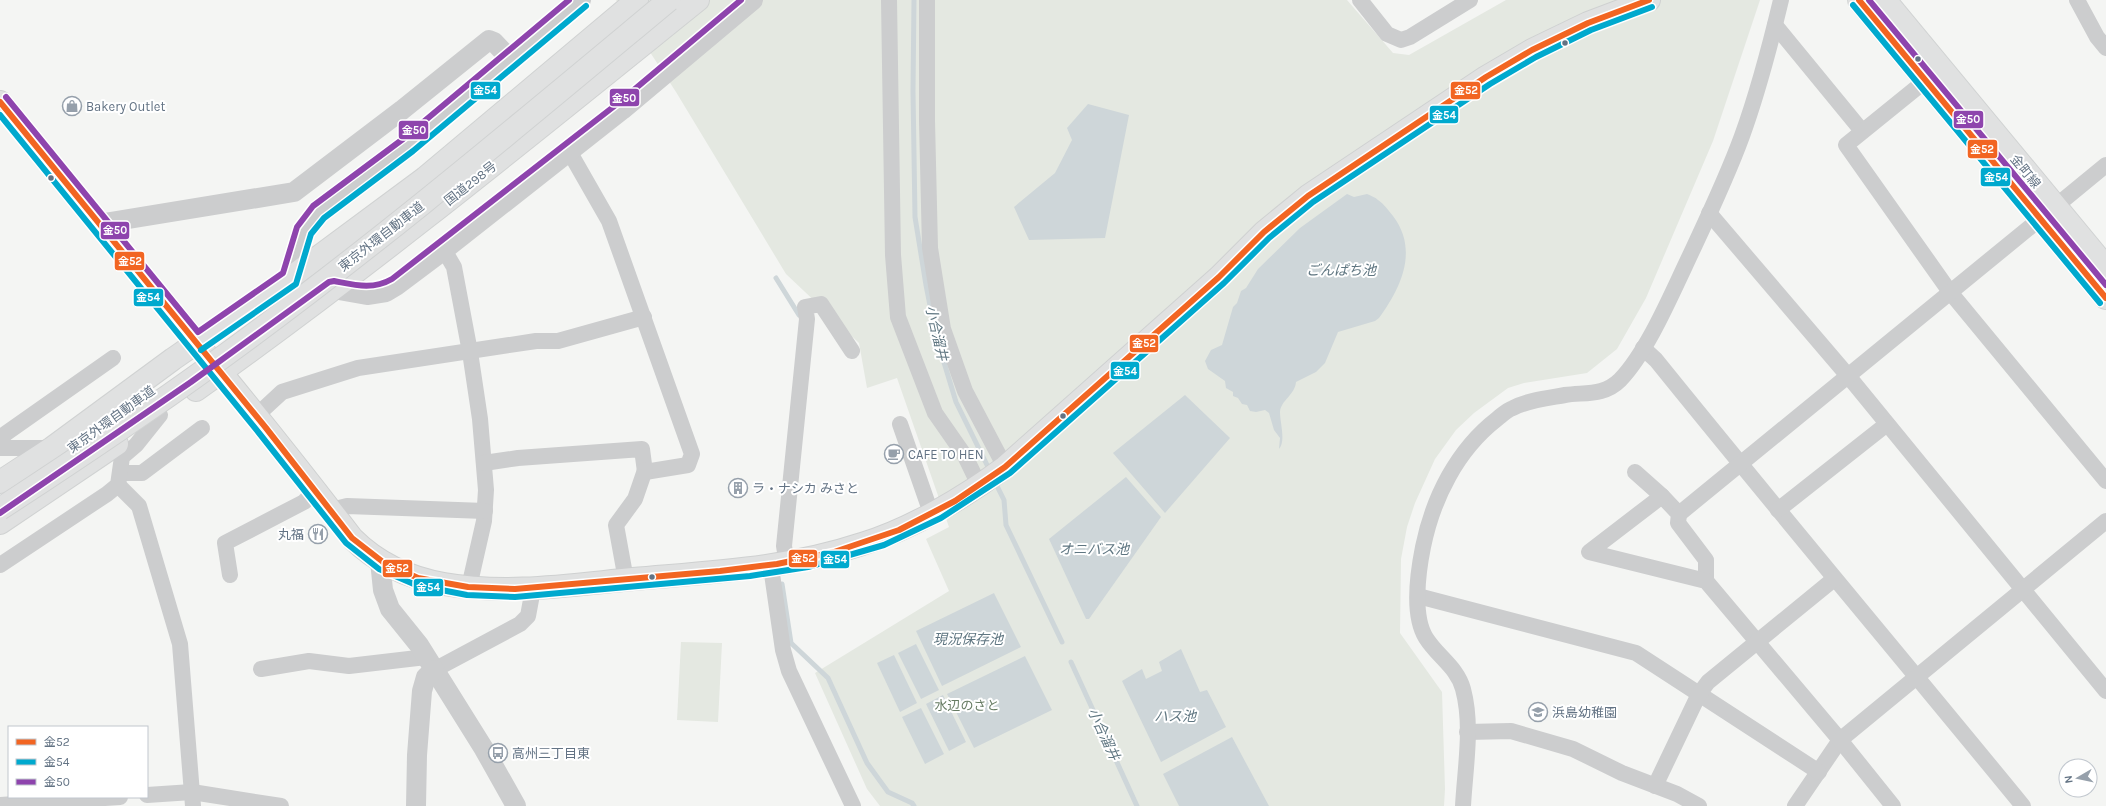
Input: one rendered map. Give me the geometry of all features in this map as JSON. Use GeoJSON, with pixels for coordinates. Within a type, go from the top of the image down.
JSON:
{"type":"FeatureCollection","features":[{"type":"Feature","properties":{"kind":"main road"},"geometry":{"type":"LineString","coordinates":[[0,482],[52,448],[196,343],[290,278],[425,178],[637,0]]}},
{"type":"Feature","properties":{"kind":"main road","name":"東京外環自動車道"},"geometry":{"type":"LineString","coordinates":[[0,495],[57,458],[295,284],[513,117],[655,0]]}},
{"type":"Feature","properties":{"kind":"main road","name":"東京外環自動車道"},"geometry":{"type":"LineString","coordinates":[[0,509],[214,364],[323,281],[505,137],[669,0]]}},
{"type":"Feature","properties":{"kind":"main road","name":"国道298号"},"geometry":{"type":"LineString","coordinates":[[0,523],[221,372],[333,288],[544,124],[698,0]]}},
{"type":"Feature","properties":{"kind":"main road"},"geometry":{"type":"LineString","coordinates":[[0,102],[98,224],[257,415],[352,538],[366,552],[380,561],[423,579],[468,587],[509,590],[533,589],[779,565],[865,544],[931,513],[982,484],[1003,468],[1207,288],[1264,232],[1308,196],[1486,77],[1532,50],[1588,23],[1649,0]]}},
{"type":"Feature","properties":{"kind":"main road","name":"金町線"},"geometry":{"type":"LineString","coordinates":[[1859,0],[1925,81],[2049,212],[2106,267]]}},
{"type":"Feature","properties":{"kind":"main road","name":"金町線"},"geometry":{"type":"LineString","coordinates":[[1886,0],[2049,212],[2106,298]]}},
{"type":"Feature","properties":{"kind":"street"},"geometry":{"type":"LineString","coordinates":[[290,278],[304,230],[318,212],[408,145],[581,0]]}},
{"type":"Feature","properties":{"kind":"street"},"geometry":{"type":"LineString","coordinates":[[333,288],[368,295],[386,292],[444,250],[622,110],[753,0]]}},
{"type":"Feature","properties":{"kind":"street"},"geometry":{"type":"LineString","coordinates":[[889,0],[893,255],[898,317],[935,414],[965,456],[982,484]]}},
{"type":"Feature","properties":{"kind":"street"},"geometry":{"type":"LineString","coordinates":[[927,0],[926,121],[930,248],[943,329],[965,392],[1003,468]]}},
{"type":"Feature","properties":{"kind":"street"},"geometry":{"type":"LineString","coordinates":[[1360,0],[1387,34],[1401,40],[1410,37],[1470,0]]}},
{"type":"Feature","properties":{"kind":"street"},"geometry":{"type":"LineString","coordinates":[[1463,806],[1467,732],[1463,688],[1450,663],[1438,652],[1422,631],[1418,604],[1418,575],[1430,520],[1456,461],[1474,439],[1511,408],[1527,402],[1567,394],[1603,392],[1621,379],[1643,348],[1668,303],[1741,139],[1754,100],[1781,0]]}},
{"type":"Feature","properties":{"kind":"street"},"geometry":{"type":"LineString","coordinates":[[2077,0],[2097,37],[2106,48]]}},
{"type":"Feature","properties":{"kind":"street"},"geometry":{"type":"LineString","coordinates":[[1775,25],[1862,131]]}},
{"type":"Feature","properties":{"kind":"street"},"geometry":{"type":"LineString","coordinates":[[98,224],[294,192],[402,110],[489,40],[494,42],[511,60]]}},
{"type":"Feature","properties":{"kind":"street"},"geometry":{"type":"LineString","coordinates":[[1925,81],[1846,145],[1950,292],[2106,481]]}},
{"type":"Feature","properties":{"kind":"street"},"geometry":{"type":"LineString","coordinates":[[569,151],[609,221],[692,454],[688,465],[645,472],[645,470]]}},
{"type":"Feature","properties":{"kind":"street"},"geometry":{"type":"LineString","coordinates":[[1706,581],[1706,560],[1678,523],[1679,514],[1849,377],[1950,292],[2106,165]]}},
{"type":"Feature","properties":{"kind":"street"},"geometry":{"type":"LineString","coordinates":[[1709,213],[1849,377],[2106,692]]}},
{"type":"Feature","properties":{"kind":"street"},"geometry":{"type":"LineString","coordinates":[[444,250],[454,267],[470,352],[480,419],[486,490],[485,511],[468,587]]}},
{"type":"Feature","properties":{"kind":"street"},"geometry":{"type":"LineString","coordinates":[[852,351],[820,304],[805,307],[807,319],[784,546],[779,565],[783,650],[789,671],[853,806]]}},
{"type":"Feature","properties":{"kind":"street"},"geometry":{"type":"LineString","coordinates":[[257,415],[282,392],[358,368],[558,340],[644,317]]}},
{"type":"Feature","properties":{"kind":"street"},"geometry":{"type":"LineString","coordinates":[[1643,348],[1656,360],[1834,579],[2023,806]]}},
{"type":"Feature","properties":{"kind":"street"},"geometry":{"type":"LineString","coordinates":[[0,442],[5,434],[113,358]]}},
{"type":"Feature","properties":{"kind":"street"},"geometry":{"type":"LineString","coordinates":[[0,565],[107,494],[119,479],[122,457],[136,445],[160,415]]}},
{"type":"Feature","properties":{"kind":"street"},"geometry":{"type":"LineString","coordinates":[[900,424],[931,513]]}},
{"type":"Feature","properties":{"kind":"street"},"geometry":{"type":"LineString","coordinates":[[1778,510],[1887,424]]}},
{"type":"Feature","properties":{"kind":"street"},"geometry":{"type":"LineString","coordinates":[[119,479],[142,473],[202,428]]}},
{"type":"Feature","properties":{"kind":"street"},"geometry":{"type":"LineString","coordinates":[[0,448],[52,448]]}},
{"type":"Feature","properties":{"kind":"street"},"geometry":{"type":"LineString","coordinates":[[484,464],[518,458],[642,449],[645,470],[635,499],[616,525],[626,580]]}},
{"type":"Feature","properties":{"kind":"street"},"geometry":{"type":"LineString","coordinates":[[1635,472],[1662,496],[1679,514]]}},
{"type":"Feature","properties":{"kind":"street"},"geometry":{"type":"LineString","coordinates":[[119,479],[139,506],[180,644],[192,799]]}},
{"type":"Feature","properties":{"kind":"street"},"geometry":{"type":"LineString","coordinates":[[230,576],[225,543],[304,502],[316,490]]}},
{"type":"Feature","properties":{"kind":"street"},"geometry":{"type":"LineString","coordinates":[[1662,496],[1589,552],[1706,581],[1840,740],[1893,806]]}},
{"type":"Feature","properties":{"kind":"street"},"geometry":{"type":"LineString","coordinates":[[331,510],[347,506],[485,511]]}},
{"type":"Feature","properties":{"kind":"street"},"geometry":{"type":"LineString","coordinates":[[1795,806],[1840,740],[1916,676],[2106,522]]}},
{"type":"Feature","properties":{"kind":"street"},"geometry":{"type":"LineString","coordinates":[[380,561],[383,590],[390,609],[419,645],[484,749],[516,806]]}},
{"type":"Feature","properties":{"kind":"street"},"geometry":{"type":"LineString","coordinates":[[1655,786],[1699,694],[1708,682],[1834,579]]}},
{"type":"Feature","properties":{"kind":"street"},"geometry":{"type":"LineString","coordinates":[[261,669],[309,661],[349,666],[430,663],[520,624],[528,616],[533,589]]}},
{"type":"Feature","properties":{"kind":"street"},"geometry":{"type":"LineString","coordinates":[[1418,596],[1636,652],[1819,772]]}},
{"type":"Feature","properties":{"kind":"street"},"geometry":{"type":"LineString","coordinates":[[416,806],[417,755],[422,691],[430,663]]}},
{"type":"Feature","properties":{"kind":"street"},"geometry":{"type":"LineString","coordinates":[[1467,732],[1511,731],[1566,747],[1655,786],[1677,794],[1699,806]]}},
{"type":"Feature","properties":{"kind":"street"},"geometry":{"type":"LineString","coordinates":[[148,795],[281,806]]}},
{"type":"Feature","properties":{"kind":"street"},"geometry":{"type":"LineString","coordinates":[[0,805],[105,798]]}},
{"type":"Feature","properties":{"kind":"green space","name":"水辺のさと"},"geometry":{"type":"Polygon","coordinates":[[[616,0],[1347,0],[1393,53],[1409,55],[1506,0],[1760,0],[1713,141],[1646,298],[1617,349],[1587,373],[1524,383],[1508,388],[1474,413],[1456,430],[1435,459],[1415,503],[1407,527],[1401,559],[1400,633],[1442,692],[1445,789],[1444,806],[880,806],[867,789],[815,673],[949,591],[926,539],[949,527],[897,378],[867,388],[859,343],[786,274],[676,92],[616,0]]]}},
{"type":"Feature","properties":{"kind":"green space"},"geometry":{"type":"Polygon","coordinates":[[[681,642],[722,643],[718,722],[677,720],[681,642]]]}},
{"type":"Feature","properties":{"kind":"water"},"geometry":{"type":"Polygon","coordinates":[[[1088,104],[1129,115],[1105,238],[1029,240],[1014,207],[1055,173],[1072,140],[1067,128],[1088,104]]]}},
{"type":"Feature","properties":{"kind":"water","name":"ごんぱち池"},"geometry":{"type":"Polygon","coordinates":[[[1347,194],[1354,197],[1367,194],[1382,203],[1393,216],[1401,229],[1405,242],[1406,255],[1404,268],[1400,282],[1394,294],[1379,318],[1375,321],[1338,332],[1325,363],[1316,372],[1296,382],[1295,387],[1281,408],[1282,441],[1279,449],[1280,438],[1274,430],[1269,413],[1265,410],[1256,412],[1250,411],[1247,405],[1242,404],[1238,398],[1233,396],[1233,392],[1226,388],[1225,381],[1208,369],[1205,361],[1211,350],[1222,345],[1233,307],[1237,303],[1241,291],[1246,288],[1258,269],[1300,228],[1347,194]]]}},
{"type":"Feature","properties":{"kind":"water"},"geometry":{"type":"Polygon","coordinates":[[[1185,395],[1230,438],[1165,513],[1113,453],[1185,395]]]}},
{"type":"Feature","properties":{"kind":"water","name":"オニバス池"},"geometry":{"type":"Polygon","coordinates":[[[1126,477],[1161,517],[1089,619],[1086,619],[1049,539],[1126,477]]]}},
{"type":"Feature","properties":{"kind":"water","name":"現況保存池"},"geometry":{"type":"Polygon","coordinates":[[[994,593],[1021,647],[942,686],[916,631],[994,593]]]}},
{"type":"Feature","properties":{"kind":"water","name":"現況保存池"},"geometry":{"type":"Polygon","coordinates":[[[916,644],[939,690],[921,699],[898,653],[916,644]]]}},
{"type":"Feature","properties":{"kind":"water","name":"ハス池"},"geometry":{"type":"Polygon","coordinates":[[[1181,649],[1200,692],[1207,690],[1226,727],[1161,762],[1122,681],[1142,669],[1146,679],[1162,671],[1159,662],[1181,649]]]}},
{"type":"Feature","properties":{"kind":"water","name":"現況保存池"},"geometry":{"type":"Polygon","coordinates":[[[894,655],[917,703],[900,712],[877,663],[894,655]]]}},
{"type":"Feature","properties":{"kind":"water","name":"現況保存池"},"geometry":{"type":"Polygon","coordinates":[[[1025,656],[1052,710],[974,748],[947,694],[1025,656]]]}},
{"type":"Feature","properties":{"kind":"water"},"geometry":{"type":"Polygon","coordinates":[[[943,695],[966,742],[949,751],[926,704],[943,695]]]}},
{"type":"Feature","properties":{"kind":"water"},"geometry":{"type":"Polygon","coordinates":[[[921,708],[944,754],[925,764],[902,717],[921,708]]]}},
{"type":"Feature","properties":{"kind":"water","name":"ハス池"},"geometry":{"type":"Polygon","coordinates":[[[1232,737],[1269,806],[1179,806],[1163,774],[1232,737]]]}},
{"type":"Feature","properties":{"kind":"waterway","name":"小合溜井"},"geometry":{"type":"LineString","coordinates":[[914,0],[913,91],[915,217],[936,336],[956,402],[990,471]]}},
{"type":"Feature","properties":{"kind":"waterway"},"geometry":{"type":"LineString","coordinates":[[776,278],[799,315]]}},
{"type":"Feature","properties":{"kind":"waterway","name":"小合溜井"},"geometry":{"type":"LineString","coordinates":[[994,480],[1004,500],[1006,525],[1062,642]]}},
{"type":"Feature","properties":{"kind":"waterway"},"geometry":{"type":"LineString","coordinates":[[782,584],[791,643],[828,678],[867,763],[888,792],[912,803],[914,806]]}},
{"type":"Feature","properties":{"kind":"waterway","name":"小合溜井"},"geometry":{"type":"LineString","coordinates":[[1071,662],[1137,806]]}},
{"type":"Feature","properties":{"kind":"transit line","name":"金50"},"geometry":{"type":"LineString","coordinates":[[6,97],[198,332],[283,273],[297,227],[313,206],[403,139],[569,0]]}},
{"type":"Feature","properties":{"kind":"transit line","name":"金50"},"geometry":{"type":"LineString","coordinates":[[0,513],[191,382],[329,282],[334,281],[371,286],[378,285],[392,279],[617,104],[741,0]]}},
{"type":"Feature","properties":{"kind":"transit line","name":"金52"},"geometry":{"type":"LineString","coordinates":[[0,102],[266,428],[352,538],[383,562],[418,578],[468,587],[515,589],[720,571],[777,564],[834,552],[899,530],[955,501],[1005,467],[1219,277],[1264,232],[1308,196],[1486,77],[1532,50],[1588,23],[1649,0]]}},
{"type":"Feature","properties":{"kind":"transit line","name":"金52"},"geometry":{"type":"LineString","coordinates":[[1859,0],[2106,298]]}},
{"type":"Feature","properties":{"kind":"transit line","name":"金50"},"geometry":{"type":"LineString","coordinates":[[1869,0],[2106,285]]}},
{"type":"Feature","properties":{"kind":"transit line","name":"金54"},"geometry":{"type":"LineString","coordinates":[[1853,5],[2100,303]]}},
{"type":"Feature","properties":{"kind":"transit line","name":"金54"},"geometry":{"type":"LineString","coordinates":[[201,350],[296,284],[311,234],[324,218],[413,151],[586,6]]}},
{"type":"Feature","properties":{"kind":"transit line","name":"金54"},"geometry":{"type":"LineString","coordinates":[[0,115],[259,433],[346,543],[379,569],[416,585],[467,595],[515,597],[750,576],[808,567],[884,545],[941,518],[1010,473],[1224,283],[1269,238],[1313,202],[1490,84],[1536,57],[1591,30],[1652,7]]}},
{"type":"Feature","properties":{"kind":"place","name":"Bakery Outlet"},"geometry":{"type":"Point","coordinates":[72,106]}},
{"type":"Feature","properties":{"kind":"place","name":"CAFE TO HEN"},"geometry":{"type":"Point","coordinates":[894,454]}},
{"type":"Feature","properties":{"kind":"place","name":"ラ・ナシカ みさと"},"geometry":{"type":"Point","coordinates":[738,488]}},
{"type":"Feature","properties":{"kind":"place","name":"丸福"},"geometry":{"type":"Point","coordinates":[318,534]}},
{"type":"Feature","properties":{"kind":"place","name":"浜島幼稚園"},"geometry":{"type":"Point","coordinates":[1538,712]}},
{"type":"Feature","properties":{"kind":"place","name":"高州三丁目東"},"geometry":{"type":"Point","coordinates":[498,753]}}]}
